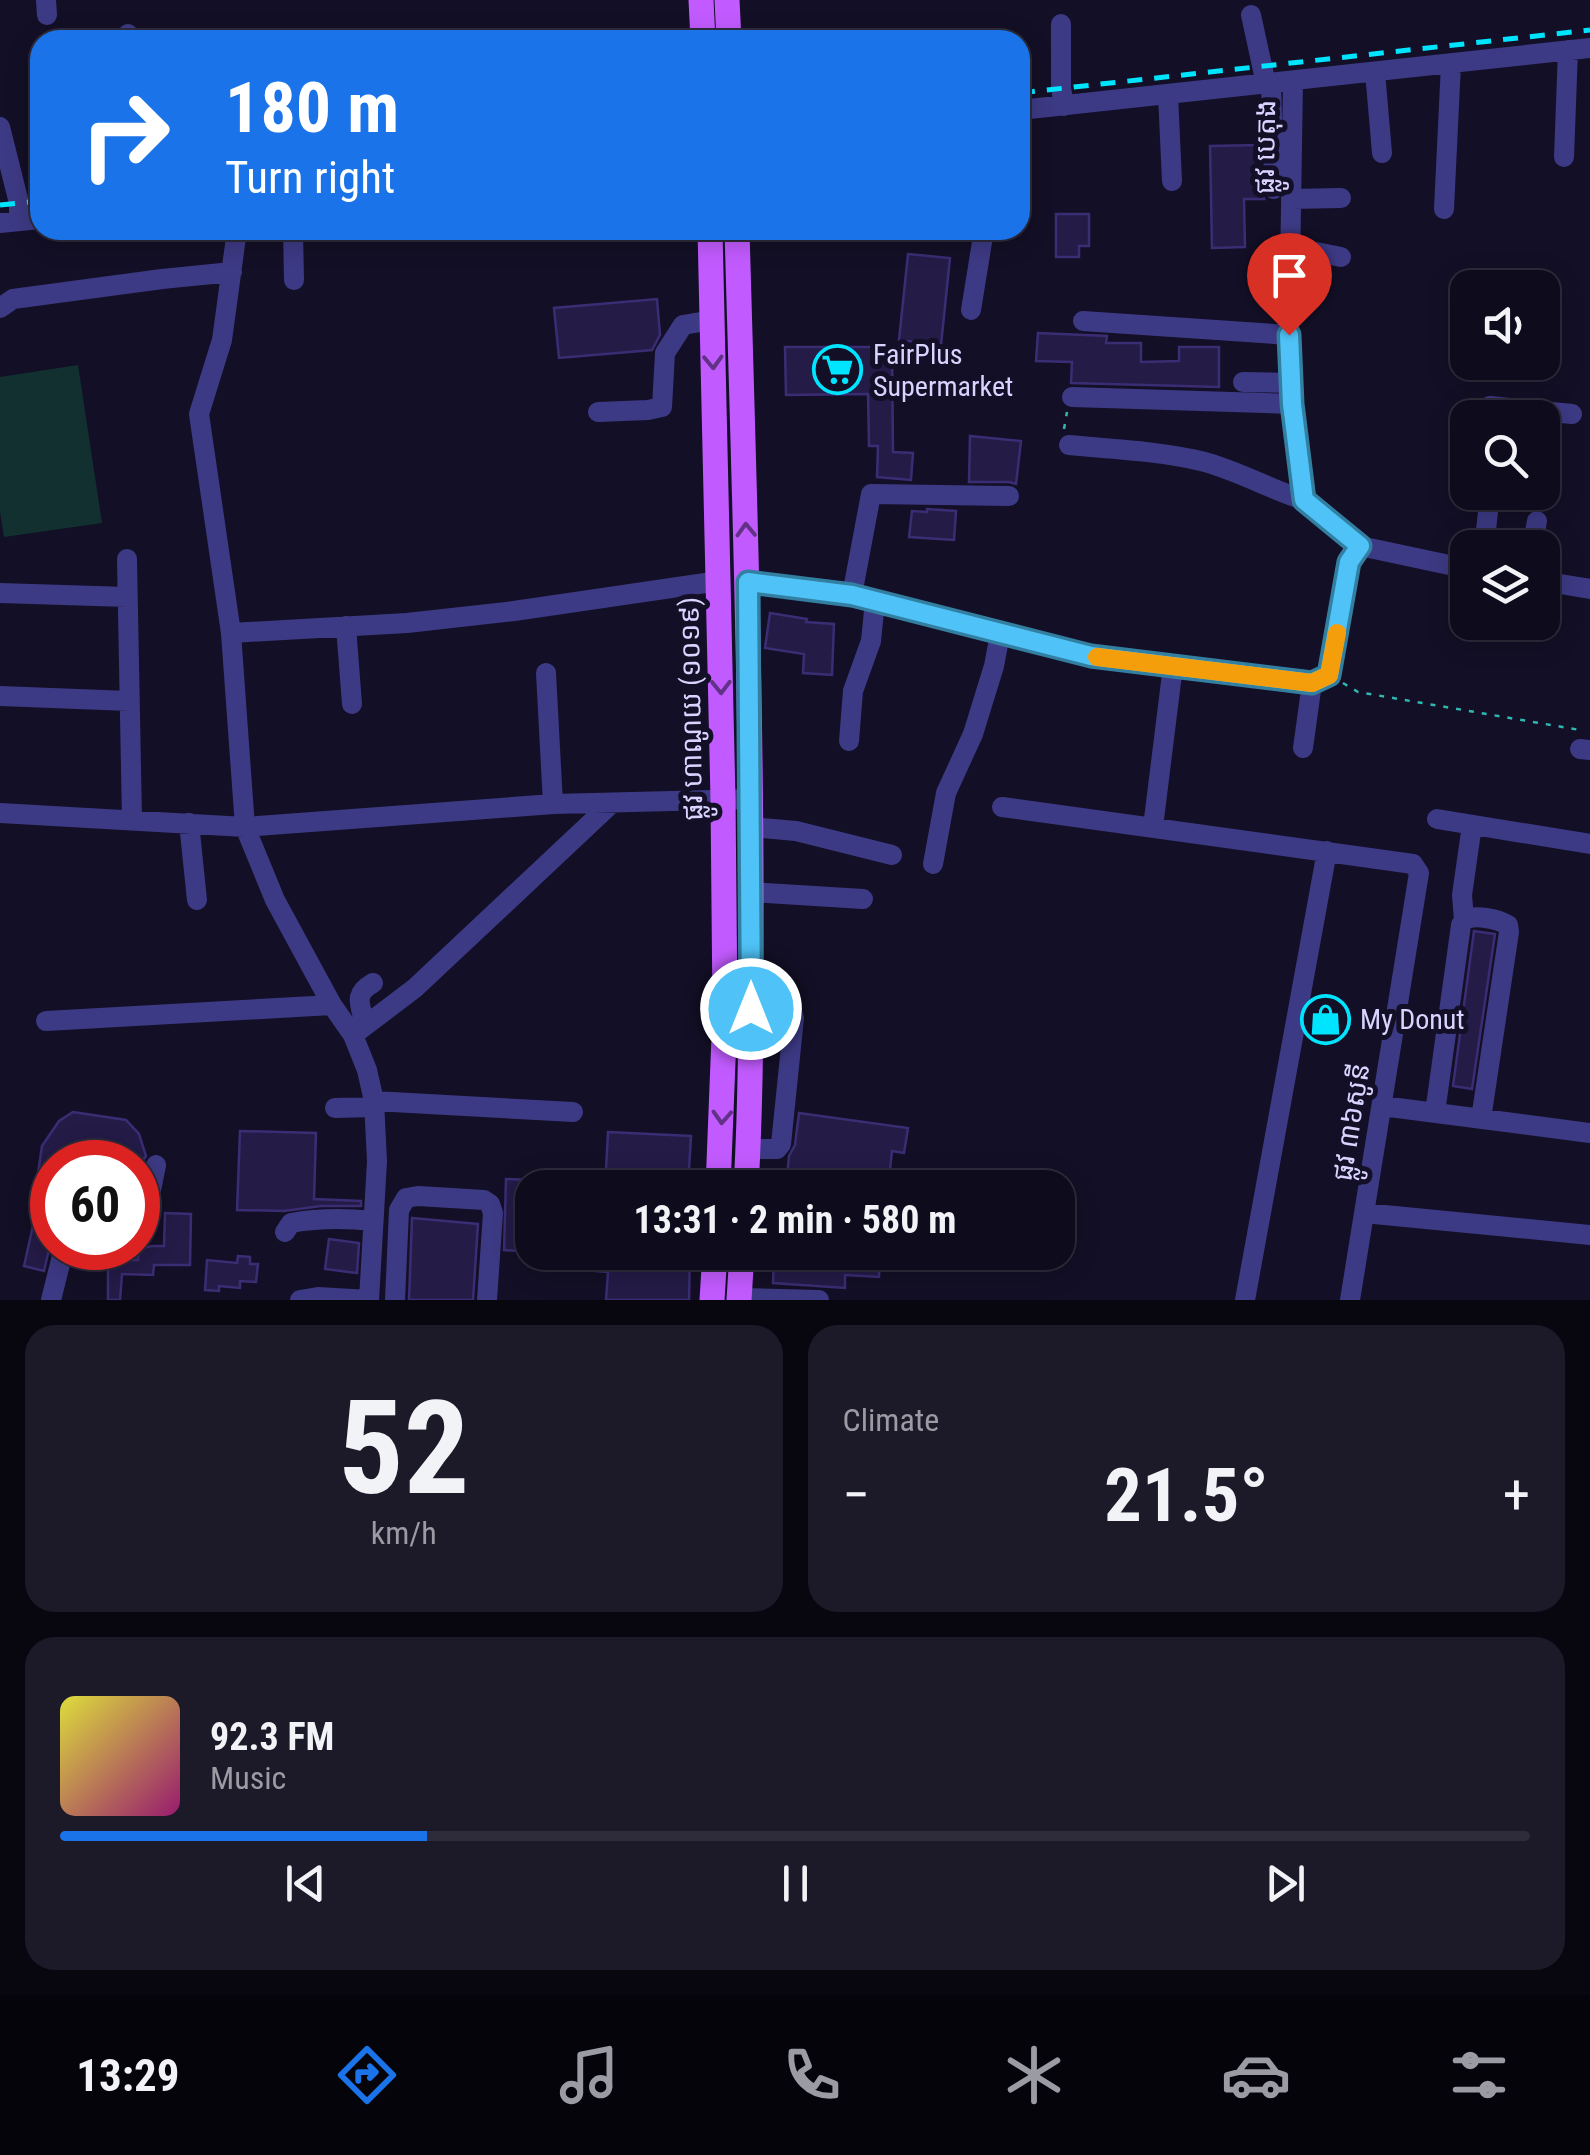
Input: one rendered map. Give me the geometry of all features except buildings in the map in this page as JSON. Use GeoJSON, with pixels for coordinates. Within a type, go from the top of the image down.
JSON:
{"type":"FeatureCollection","features":[{"type":"Feature","properties":{"kind":"main road"},"geometry":{"type":"LineString","coordinates":[[701,0],[702,30]]}},
{"type":"Feature","properties":{"kind":"main road"},"geometry":{"type":"LineString","coordinates":[[727,0],[728,30]]}},
{"type":"Feature","properties":{"kind":"main road","name":"ផ្លូវ ហាណូយ (១០១៩)"},"geometry":{"type":"LineString","coordinates":[[710,240],[723,799],[724,1011],[719,1170]]}},
{"type":"Feature","properties":{"kind":"main road","name":"ផ្លូវ ហាណូយ (១០១៩)"},"geometry":{"type":"LineString","coordinates":[[737,240],[751,827],[747,1170]]}},
{"type":"Feature","properties":{"kind":"main road"},"geometry":{"type":"LineString","coordinates":[[712,1300],[714,1270]]}},
{"type":"Feature","properties":{"kind":"main road"},"geometry":{"type":"LineString","coordinates":[[739,1299],[741,1270]]}},
{"type":"Feature","properties":{"kind":"street"},"geometry":{"type":"LineString","coordinates":[[1251,15],[1268,83],[1283,194],[1341,198]]}},
{"type":"Feature","properties":{"kind":"street"},"geometry":{"type":"LineString","coordinates":[[1061,24],[1064,106]]}},
{"type":"Feature","properties":{"kind":"street"},"geometry":{"type":"LineString","coordinates":[[1030,109],[1590,48]]}},
{"type":"Feature","properties":{"kind":"street"},"geometry":{"type":"LineString","coordinates":[[1564,157],[1568,50]]}},
{"type":"Feature","properties":{"kind":"street"},"geometry":{"type":"LineString","coordinates":[[1444,209],[1451,64]]}},
{"type":"Feature","properties":{"kind":"street"},"geometry":{"type":"LineString","coordinates":[[1375,72],[1382,154]]}},
{"type":"Feature","properties":{"kind":"street","name":"ផ្លូវ បេតុង"},"geometry":{"type":"LineString","coordinates":[[1294,81],[1283,194],[1291,247],[1291,394],[1304,500]]}},
{"type":"Feature","properties":{"kind":"street"},"geometry":{"type":"LineString","coordinates":[[1168,94],[1172,181]]}},
{"type":"Feature","properties":{"kind":"street"},"geometry":{"type":"LineString","coordinates":[[0,127],[20,221]]}},
{"type":"Feature","properties":{"kind":"street"},"geometry":{"type":"LineString","coordinates":[[236,240],[222,340],[198,414],[231,633],[245,826],[276,900],[332,1005],[359,1030]]}},
{"type":"Feature","properties":{"kind":"street"},"geometry":{"type":"LineString","coordinates":[[293,240],[294,280]]}},
{"type":"Feature","properties":{"kind":"street"},"geometry":{"type":"LineString","coordinates":[[971,310],[982,240]]}},
{"type":"Feature","properties":{"kind":"street"},"geometry":{"type":"LineString","coordinates":[[1291,247],[1341,258]]}},
{"type":"Feature","properties":{"kind":"street"},"geometry":{"type":"LineString","coordinates":[[0,308],[13,299],[232,272]]}},
{"type":"Feature","properties":{"kind":"street"},"geometry":{"type":"LineString","coordinates":[[598,412],[662,407],[666,349],[683,325],[712,320]]}},
{"type":"Feature","properties":{"kind":"street"},"geometry":{"type":"LineString","coordinates":[[1083,321],[1289,335]]}},
{"type":"Feature","properties":{"kind":"street"},"geometry":{"type":"LineString","coordinates":[[1243,382],[1291,394]]}},
{"type":"Feature","properties":{"kind":"street"},"geometry":{"type":"LineString","coordinates":[[1072,397],[1291,394]]}},
{"type":"Feature","properties":{"kind":"street"},"geometry":{"type":"LineString","coordinates":[[1560,413],[1572,414]]}},
{"type":"Feature","properties":{"kind":"street"},"geometry":{"type":"LineString","coordinates":[[1069,444],[1200,461],[1238,473],[1304,500],[1360,546],[1450,565]]}},
{"type":"Feature","properties":{"kind":"street"},"geometry":{"type":"LineString","coordinates":[[852,595],[871,494],[1009,496]]}},
{"type":"Feature","properties":{"kind":"street"},"geometry":{"type":"LineString","coordinates":[[1536,530],[1538,521]]}},
{"type":"Feature","properties":{"kind":"street"},"geometry":{"type":"LineString","coordinates":[[1302,748],[1349,562],[1360,546]]}},
{"type":"Feature","properties":{"kind":"street"},"geometry":{"type":"LineString","coordinates":[[127,559],[132,820]]}},
{"type":"Feature","properties":{"kind":"street"},"geometry":{"type":"LineString","coordinates":[[231,633],[407,623],[720,581]]}},
{"type":"Feature","properties":{"kind":"street"},"geometry":{"type":"LineString","coordinates":[[748,582],[852,595],[1091,656],[1320,679]]}},
{"type":"Feature","properties":{"kind":"street"},"geometry":{"type":"LineString","coordinates":[[1560,585],[1590,589]]}},
{"type":"Feature","properties":{"kind":"street"},"geometry":{"type":"LineString","coordinates":[[0,593],[127,597]]}},
{"type":"Feature","properties":{"kind":"street"},"geometry":{"type":"LineString","coordinates":[[848,742],[852,691],[871,640],[874,601]]}},
{"type":"Feature","properties":{"kind":"street"},"geometry":{"type":"LineString","coordinates":[[346,626],[352,704]]}},
{"type":"Feature","properties":{"kind":"street"},"geometry":{"type":"LineString","coordinates":[[933,864],[946,793],[973,734],[1000,634]]}},
{"type":"Feature","properties":{"kind":"street"},"geometry":{"type":"LineString","coordinates":[[1152,827],[1174,666]]}},
{"type":"Feature","properties":{"kind":"street"},"geometry":{"type":"LineString","coordinates":[[546,673],[554,804]]}},
{"type":"Feature","properties":{"kind":"street"},"geometry":{"type":"LineString","coordinates":[[0,696],[129,701]]}},
{"type":"Feature","properties":{"kind":"street"},"geometry":{"type":"LineString","coordinates":[[0,813],[245,826],[554,804],[750,800]]}},
{"type":"Feature","properties":{"kind":"street"},"geometry":{"type":"LineString","coordinates":[[359,1030],[415,988],[612,802]]}},
{"type":"Feature","properties":{"kind":"street","name":"ផ្លូវ ៣៦សូនី"},"geometry":{"type":"LineString","coordinates":[[1002,807],[1413,864],[1419,873],[1350,1300]]}},
{"type":"Feature","properties":{"kind":"street"},"geometry":{"type":"LineString","coordinates":[[1437,819],[1590,844]]}},
{"type":"Feature","properties":{"kind":"street"},"geometry":{"type":"LineString","coordinates":[[188,823],[197,900]]}},
{"type":"Feature","properties":{"kind":"street"},"geometry":{"type":"LineString","coordinates":[[1464,920],[1462,895],[1472,825]]}},
{"type":"Feature","properties":{"kind":"street"},"geometry":{"type":"LineString","coordinates":[[751,827],[796,831],[892,855]]}},
{"type":"Feature","properties":{"kind":"street"},"geometry":{"type":"LineString","coordinates":[[1244,1300],[1327,850]]}},
{"type":"Feature","properties":{"kind":"street"},"geometry":{"type":"LineString","coordinates":[[751,892],[864,899]]}},
{"type":"Feature","properties":{"kind":"street"},"geometry":{"type":"LineString","coordinates":[[1435,1113],[1461,925],[1470,916],[1502,922],[1508,925],[1509,932],[1481,1118]]}},
{"type":"Feature","properties":{"kind":"street"},"geometry":{"type":"LineString","coordinates":[[300,1300],[369,1300],[376,1161],[374,1104],[359,1030],[359,996],[362,989],[373,983]]}},
{"type":"Feature","properties":{"kind":"street"},"geometry":{"type":"LineString","coordinates":[[46,1020],[332,1005]]}},
{"type":"Feature","properties":{"kind":"street"},"geometry":{"type":"LineString","coordinates":[[748,1149],[776,1149],[781,1144],[794,1018],[792,1012],[751,1009]]}},
{"type":"Feature","properties":{"kind":"street"},"geometry":{"type":"LineString","coordinates":[[336,1108],[374,1104],[573,1112]]}},
{"type":"Feature","properties":{"kind":"street"},"geometry":{"type":"LineString","coordinates":[[1382,1106],[1590,1133]]}},
{"type":"Feature","properties":{"kind":"street"},"geometry":{"type":"LineString","coordinates":[[395,1300],[399,1210],[406,1198],[418,1196],[484,1200],[490,1204],[493,1213],[486,1300]]}},
{"type":"Feature","properties":{"kind":"street"},"geometry":{"type":"LineString","coordinates":[[1364,1213],[1590,1235]]}},
{"type":"Feature","properties":{"kind":"street"},"geometry":{"type":"LineString","coordinates":[[285,1232],[290,1223],[318,1218],[373,1221]]}},
{"type":"Feature","properties":{"kind":"street"},"geometry":{"type":"LineString","coordinates":[[51,1300],[58,1270]]}},
{"type":"Feature","properties":{"kind":"street"},"geometry":{"type":"LineString","coordinates":[[739,1299],[819,1300]]}},
{"type":"Feature","properties":{"kind":"path"},"geometry":{"type":"LineString","coordinates":[[1069,444],[1064,429],[1072,397]]}},
{"type":"Feature","properties":{"kind":"path"},"geometry":{"type":"LineString","coordinates":[[1320,679],[1358,692],[1587,744]]}},
{"type":"Feature","properties":{"kind":"green space"},"geometry":{"type":"Polygon","coordinates":[[[78,365],[102,523],[4,537],[0,512],[0,377],[78,365]]]}},
{"type":"Feature","properties":{"kind":"railway"},"geometry":{"type":"LineString","coordinates":[[1030,92],[1590,30]]}},
{"type":"Feature","properties":{"kind":"railway"},"geometry":{"type":"LineString","coordinates":[[0,205],[30,202]]}},
{"type":"Feature","properties":{"kind":"slow traffic"},"geometry":{"type":"LineString","coordinates":[[1097,657],[1312,683],[1329,675],[1337,633]]}},
{"type":"Feature","properties":{"kind":"place","name":"FairPlus Supermarket"},"geometry":{"type":"Point","coordinates":[838,370]}},
{"type":"Feature","properties":{"kind":"place","name":"My Donut"},"geometry":{"type":"Point","coordinates":[1325,1019]}},
{"type":"Feature","properties":{"kind":"route"},"geometry":{"type":"LineString","coordinates":[[751,1009],[748,582],[852,595],[1091,656],[1319,682],[1329,675],[1349,562],[1360,546],[1304,500],[1292,404],[1289,335]]}}]}
